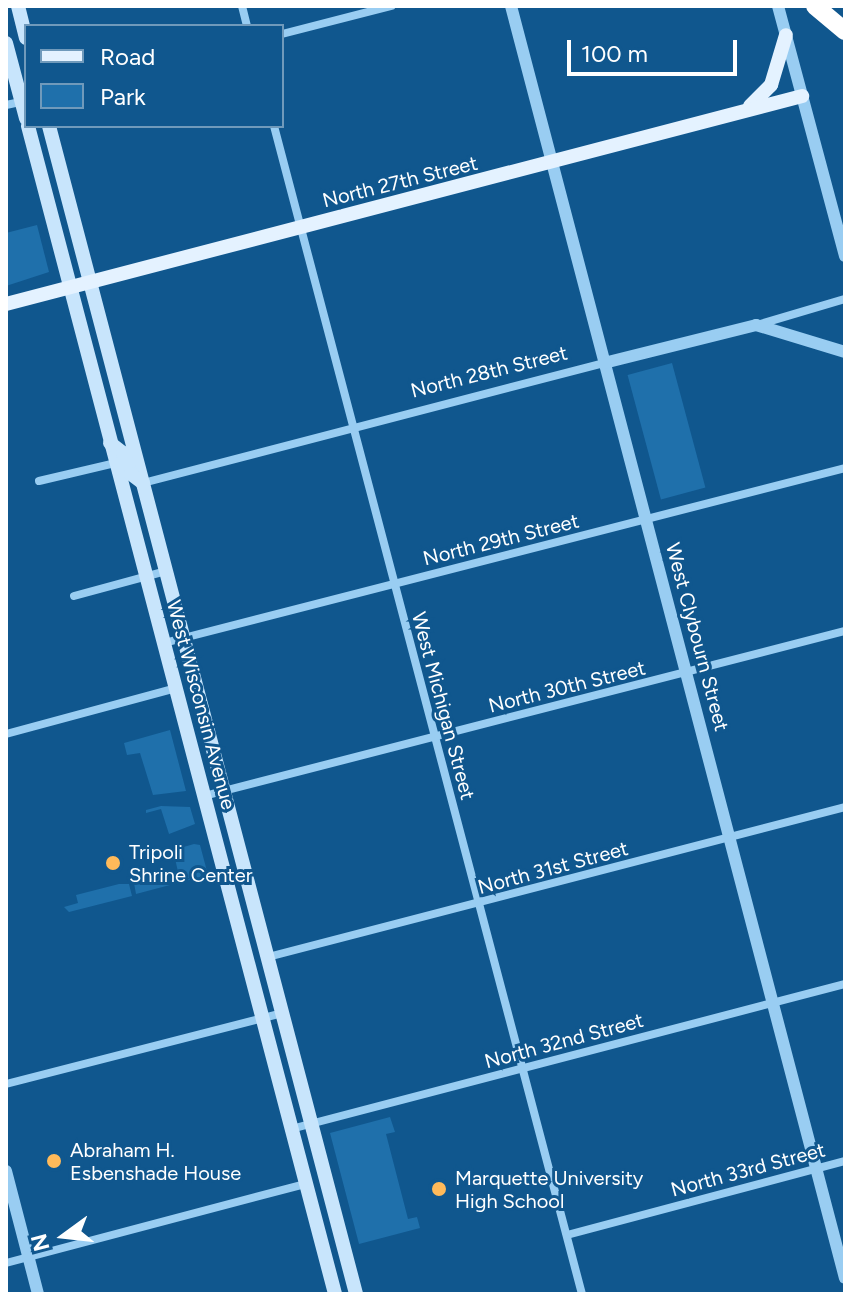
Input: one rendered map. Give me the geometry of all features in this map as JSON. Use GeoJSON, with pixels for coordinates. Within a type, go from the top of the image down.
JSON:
{"type":"FeatureCollection","features":[{"type":"Feature","properties":{"kind":"highway"},"geometry":{"type":"LineString","coordinates":[[815,6],[845,31]]}},
{"type":"Feature","properties":{"kind":"main road"},"geometry":{"type":"LineString","coordinates":[[18,6],[24,30]]}},
{"type":"Feature","properties":{"kind":"main road"},"geometry":{"type":"LineString","coordinates":[[744,111],[771,85],[786,35]]}},
{"type":"Feature","properties":{"kind":"main road"},"geometry":{"type":"LineString","coordinates":[[6,43],[24,101]]}},
{"type":"Feature","properties":{"kind":"main road","name":"North 27th Street"},"geometry":{"type":"LineString","coordinates":[[6,304],[552,164],[802,96]]}},
{"type":"Feature","properties":{"kind":"main road","name":"West Wisconsin Avenue"},"geometry":{"type":"LineString","coordinates":[[29,128],[335,1294]]}},
{"type":"Feature","properties":{"kind":"main road","name":"West Wisconsin Avenue"},"geometry":{"type":"LineString","coordinates":[[50,128],[356,1294]]}},
{"type":"Feature","properties":{"kind":"main road"},"geometry":{"type":"LineString","coordinates":[[110,443],[123,453],[131,474],[143,483]]}},
{"type":"Feature","properties":{"kind":"street"},"geometry":{"type":"LineString","coordinates":[[284,33],[391,6]]}},
{"type":"Feature","properties":{"kind":"street","name":"West Clybourn Street"},"geometry":{"type":"LineString","coordinates":[[511,6],[845,1278]]}},
{"type":"Feature","properties":{"kind":"street"},"geometry":{"type":"LineString","coordinates":[[778,6],[845,256]]}},
{"type":"Feature","properties":{"kind":"street"},"geometry":{"type":"LineString","coordinates":[[6,105],[24,101]]}},
{"type":"Feature","properties":{"kind":"street","name":"West Michigan Street"},"geometry":{"type":"LineString","coordinates":[[275,128],[582,1294]]}},
{"type":"Feature","properties":{"kind":"street","name":"North 28th Street"},"geometry":{"type":"LineString","coordinates":[[143,483],[756,325],[845,299]]}},
{"type":"Feature","properties":{"kind":"street"},"geometry":{"type":"LineString","coordinates":[[756,325],[845,352]]}},
{"type":"Feature","properties":{"kind":"street"},"geometry":{"type":"LineString","coordinates":[[39,481],[116,463]]}},
{"type":"Feature","properties":{"kind":"street","name":"North 29th Street"},"geometry":{"type":"LineString","coordinates":[[164,643],[845,468]]}},
{"type":"Feature","properties":{"kind":"street"},"geometry":{"type":"LineString","coordinates":[[74,596],[166,571]]}},
{"type":"Feature","properties":{"kind":"street","name":"North 30th Street"},"geometry":{"type":"LineString","coordinates":[[204,796],[845,631]]}},
{"type":"Feature","properties":{"kind":"street"},"geometry":{"type":"LineString","coordinates":[[6,734],[176,688]]}},
{"type":"Feature","properties":{"kind":"street","name":"North 31st Street"},"geometry":{"type":"LineString","coordinates":[[268,957],[845,807]]}},
{"type":"Feature","properties":{"kind":"street","name":"North 32nd Street"},"geometry":{"type":"LineString","coordinates":[[291,1129],[845,984]]}},
{"type":"Feature","properties":{"kind":"street"},"geometry":{"type":"LineString","coordinates":[[6,1084],[282,1013]]}},
{"type":"Feature","properties":{"kind":"street","name":"North 33rd Street"},"geometry":{"type":"LineString","coordinates":[[567,1235],[845,1161]]}},
{"type":"Feature","properties":{"kind":"street"},"geometry":{"type":"LineString","coordinates":[[6,1171],[38,1294]]}},
{"type":"Feature","properties":{"kind":"street"},"geometry":{"type":"LineString","coordinates":[[6,1263],[306,1184]]}},
{"type":"Feature","properties":{"kind":"green space"},"geometry":{"type":"Polygon","coordinates":[[[37,225],[49,272],[6,286],[6,233],[37,225]]]}},
{"type":"Feature","properties":{"kind":"green space"},"geometry":{"type":"Polygon","coordinates":[[[672,363],[705,488],[661,500],[628,375],[672,363]]]}},
{"type":"Feature","properties":{"kind":"green space"},"geometry":{"type":"Polygon","coordinates":[[[170,730],[186,791],[153,795],[140,753],[127,755],[124,743],[170,730]]]}},
{"type":"Feature","properties":{"kind":"green space"},"geometry":{"type":"Polygon","coordinates":[[[161,806],[190,807],[195,824],[169,834],[161,809],[146,813],[146,810],[161,806]]]}},
{"type":"Feature","properties":{"kind":"green space"},"geometry":{"type":"Polygon","coordinates":[[[200,845],[208,875],[136,894],[134,883],[179,876],[173,850],[200,845]]]}},
{"type":"Feature","properties":{"kind":"green space"},"geometry":{"type":"Polygon","coordinates":[[[129,884],[132,896],[69,912],[64,907],[78,903],[76,895],[129,884]]]}},
{"type":"Feature","properties":{"kind":"green space"},"geometry":{"type":"Polygon","coordinates":[[[390,1117],[395,1132],[386,1134],[408,1219],[417,1217],[420,1228],[359,1244],[330,1133],[390,1117]]]}},
{"type":"Feature","properties":{"kind":"place","name":"Tripoli Shrine Center"},"geometry":{"type":"Point","coordinates":[113,863]}},
{"type":"Feature","properties":{"kind":"place","name":"Abraham H. Esbenshade House"},"geometry":{"type":"Point","coordinates":[54,1161]}},
{"type":"Feature","properties":{"kind":"place","name":"Marquette University High School"},"geometry":{"type":"Point","coordinates":[439,1189]}}]}
